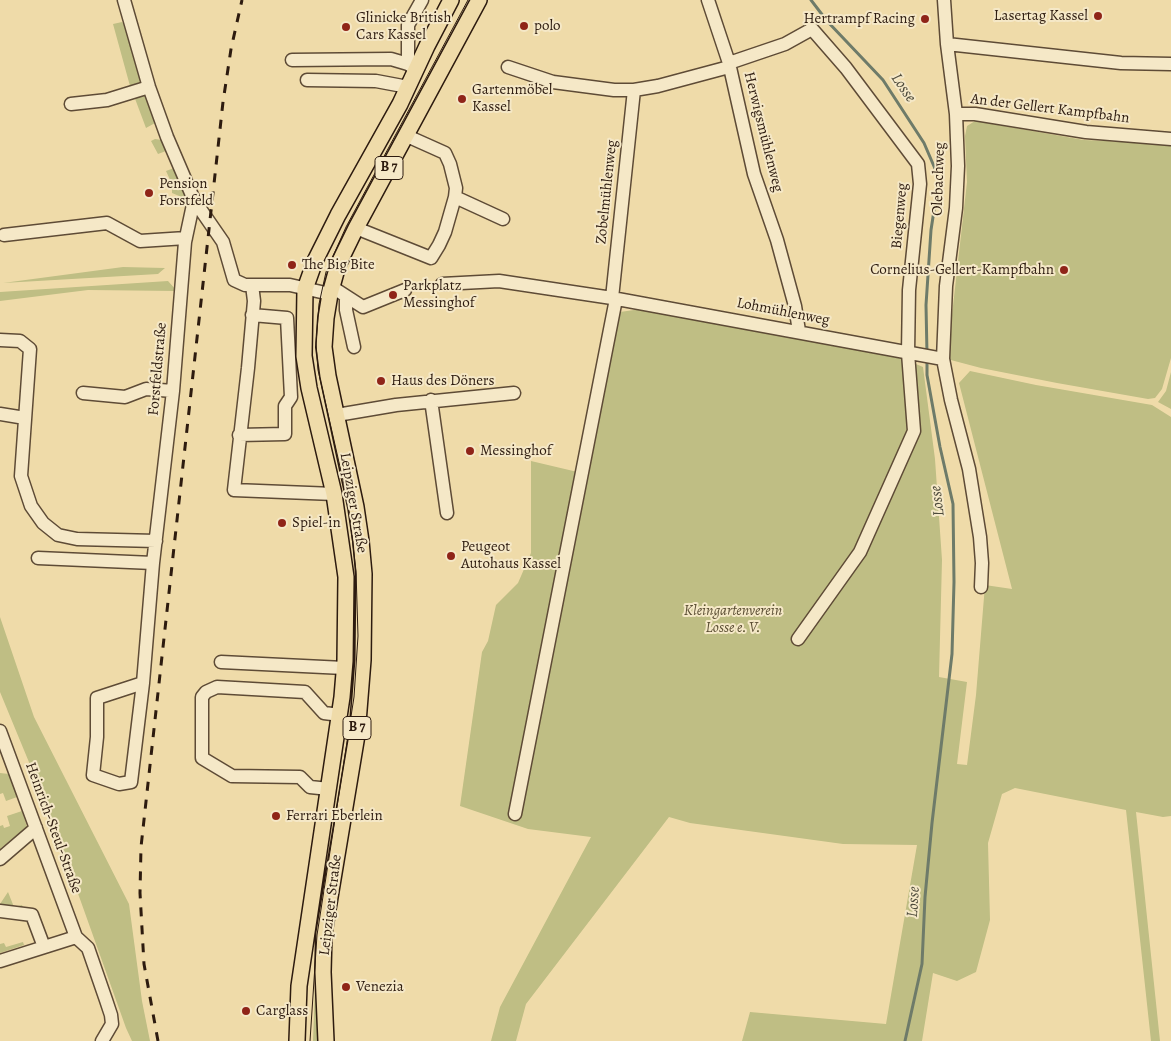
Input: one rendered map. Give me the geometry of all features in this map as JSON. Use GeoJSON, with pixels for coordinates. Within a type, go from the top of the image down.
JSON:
{"type":"FeatureCollection","features":[{"type":"Feature","properties":{"kind":"main road","name":"Leipziger Straße"},"geometry":{"type":"LineString","coordinates":[[297,1041],[299,986],[340,715],[344,668],[346,577],[334,494],[310,393],[304,356],[305,289],[315,261],[338,215],[408,87],[412,67],[451,0]]}},
{"type":"Feature","properties":{"kind":"main road","name":"Leipziger Straße"},"geometry":{"type":"LineString","coordinates":[[326,1041],[323,972],[324,934],[357,735],[363,660],[364,574],[356,507],[328,376],[324,348],[326,318],[338,265],[478,0]]}},
{"type":"Feature","properties":{"kind":"street"},"geometry":{"type":"LineString","coordinates":[[124,0],[149,87],[194,200],[223,242],[234,280],[239,283],[252,285],[281,284],[305,289],[331,290],[346,296],[363,307],[406,290]]}},
{"type":"Feature","properties":{"kind":"street"},"geometry":{"type":"LineString","coordinates":[[292,60],[391,59],[412,67],[408,25],[422,0]]}},
{"type":"Feature","properties":{"kind":"street","name":"Herwigsmühlenweg"},"geometry":{"type":"LineString","coordinates":[[708,0],[729,65],[754,174],[777,240],[795,306],[799,331]]}},
{"type":"Feature","properties":{"kind":"street","name":"Olebachweg"},"geometry":{"type":"LineString","coordinates":[[944,0],[947,44],[956,114],[958,166],[956,208],[946,286],[940,359],[970,469],[980,537],[981,587]]}},
{"type":"Feature","properties":{"kind":"street","name":"Biegenweg"},"geometry":{"type":"LineString","coordinates":[[729,65],[785,44],[812,29],[846,68],[918,164],[920,184],[909,290],[911,354]]}},
{"type":"Feature","properties":{"kind":"street"},"geometry":{"type":"LineString","coordinates":[[947,44],[1121,63],[1171,64]]}},
{"type":"Feature","properties":{"kind":"street"},"geometry":{"type":"LineString","coordinates":[[508,67],[553,82],[614,90],[634,90],[658,86],[729,65]]}},
{"type":"Feature","properties":{"kind":"street"},"geometry":{"type":"LineString","coordinates":[[307,80],[376,81],[408,87]]}},
{"type":"Feature","properties":{"kind":"street"},"geometry":{"type":"LineString","coordinates":[[71,104],[107,100],[149,87]]}},
{"type":"Feature","properties":{"kind":"street","name":"Zobelmühlenweg"},"geometry":{"type":"LineString","coordinates":[[614,298],[634,90]]}},
{"type":"Feature","properties":{"kind":"street","name":"An der Gellert Kampfbahn"},"geometry":{"type":"LineString","coordinates":[[956,114],[975,114],[1086,132],[1171,139]]}},
{"type":"Feature","properties":{"kind":"street"},"geometry":{"type":"LineString","coordinates":[[356,228],[432,258],[445,232],[456,188],[445,153],[407,136]]}},
{"type":"Feature","properties":{"kind":"street"},"geometry":{"type":"LineString","coordinates":[[455,197],[503,219]]}},
{"type":"Feature","properties":{"kind":"street","name":"Forstfeldstraße"},"geometry":{"type":"LineString","coordinates":[[143,683],[97,698],[97,737],[92,775],[119,784],[131,782],[143,683],[153,563],[173,391],[186,238],[194,200]]}},
{"type":"Feature","properties":{"kind":"street"},"geometry":{"type":"LineString","coordinates":[[4,235],[107,223],[140,240],[186,238]]}},
{"type":"Feature","properties":{"kind":"street","name":"Lohmühlenweg"},"geometry":{"type":"LineString","coordinates":[[442,284],[499,281],[614,298],[799,331],[940,359]]}},
{"type":"Feature","properties":{"kind":"street"},"geometry":{"type":"LineString","coordinates":[[252,285],[254,301],[234,490],[334,494]]}},
{"type":"Feature","properties":{"kind":"street"},"geometry":{"type":"LineString","coordinates":[[346,296],[346,310],[354,347]]}},
{"type":"Feature","properties":{"kind":"street"},"geometry":{"type":"LineString","coordinates":[[515,814],[614,298]]}},
{"type":"Feature","properties":{"kind":"street"},"geometry":{"type":"LineString","coordinates":[[239,434],[285,434],[284,406],[291,397],[287,318],[252,315]]}},
{"type":"Feature","properties":{"kind":"street"},"geometry":{"type":"LineString","coordinates":[[0,340],[20,341],[30,349],[21,476],[31,506],[43,523],[58,535],[77,539],[156,541]]}},
{"type":"Feature","properties":{"kind":"street"},"geometry":{"type":"LineString","coordinates":[[798,639],[860,552],[914,431],[911,354]]}},
{"type":"Feature","properties":{"kind":"street"},"geometry":{"type":"LineString","coordinates":[[83,393],[125,397],[146,389],[173,391]]}},
{"type":"Feature","properties":{"kind":"street"},"geometry":{"type":"LineString","coordinates":[[290,392],[310,393]]}},
{"type":"Feature","properties":{"kind":"street"},"geometry":{"type":"LineString","coordinates":[[337,415],[432,400],[514,393]]}},
{"type":"Feature","properties":{"kind":"street"},"geometry":{"type":"LineString","coordinates":[[432,400],[447,513]]}},
{"type":"Feature","properties":{"kind":"street"},"geometry":{"type":"LineString","coordinates":[[0,414],[25,418]]}},
{"type":"Feature","properties":{"kind":"street"},"geometry":{"type":"LineString","coordinates":[[38,558],[153,563]]}},
{"type":"Feature","properties":{"kind":"street"},"geometry":{"type":"LineString","coordinates":[[221,662],[344,668]]}},
{"type":"Feature","properties":{"kind":"street"},"geometry":{"type":"LineString","coordinates":[[329,789],[310,787],[300,778],[232,776],[202,758],[202,697],[206,692],[218,687],[305,692],[324,713],[340,715]]}},
{"type":"Feature","properties":{"kind":"street","name":"Heinrich-Steul-Straße"},"geometry":{"type":"LineString","coordinates":[[0,731],[76,937],[88,948],[111,1015],[112,1024],[102,1041]]}},
{"type":"Feature","properties":{"kind":"street"},"geometry":{"type":"LineString","coordinates":[[0,767],[14,769]]}},
{"type":"Feature","properties":{"kind":"street"},"geometry":{"type":"LineString","coordinates":[[0,859],[36,828]]}},
{"type":"Feature","properties":{"kind":"street"},"geometry":{"type":"LineString","coordinates":[[0,911],[32,915],[44,947]]}},
{"type":"Feature","properties":{"kind":"street"},"geometry":{"type":"LineString","coordinates":[[0,961],[76,937]]}},
{"type":"Feature","properties":{"kind":"green space"},"geometry":{"type":"Polygon","coordinates":[[[122,22],[142,81],[130,86],[113,24],[122,22]]]}},
{"type":"Feature","properties":{"kind":"green space"},"geometry":{"type":"Polygon","coordinates":[[[144,92],[156,121],[146,128],[134,96],[144,92]]]}},
{"type":"Feature","properties":{"kind":"green space","name":"Cornelius-Gellert-Kampfbahn"},"geometry":{"type":"Polygon","coordinates":[[[975,121],[1084,140],[1171,144],[1171,358],[1162,389],[1155,398],[1148,399],[1057,383],[981,368],[947,359],[967,182],[965,136],[967,126],[975,121]]]}},
{"type":"Feature","properties":{"kind":"green space"},"geometry":{"type":"Polygon","coordinates":[[[155,139],[162,140],[166,151],[158,154],[151,141],[155,139]]]}},
{"type":"Feature","properties":{"kind":"green space"},"geometry":{"type":"Polygon","coordinates":[[[174,168],[185,191],[184,198],[172,193],[172,184],[166,171],[174,168]]]}},
{"type":"Feature","properties":{"kind":"green space"},"geometry":{"type":"Polygon","coordinates":[[[123,267],[165,268],[158,274],[3,283],[123,267]]]}},
{"type":"Feature","properties":{"kind":"green space"},"geometry":{"type":"Polygon","coordinates":[[[168,281],[177,291],[88,290],[0,301],[0,292],[168,281]]]}},
{"type":"Feature","properties":{"kind":"green space","name":"Kleingartenverein Losse e. V."},"geometry":{"type":"Polygon","coordinates":[[[641,309],[904,359],[923,367],[935,459],[942,560],[939,677],[967,682],[957,764],[967,765],[976,695],[985,585],[1012,589],[959,383],[970,371],[1036,385],[1152,405],[1171,417],[1171,816],[1163,817],[1136,812],[1160,1041],[1151,1041],[1126,810],[1015,788],[1002,794],[988,843],[990,920],[976,972],[957,981],[933,973],[922,1041],[742,1041],[750,1012],[886,1024],[917,845],[843,844],[690,823],[669,817],[526,1004],[516,1041],[491,1041],[500,1007],[591,837],[528,829],[460,806],[482,652],[488,641],[496,605],[518,583],[531,553],[531,461],[586,474],[620,312],[641,309]]]}},
{"type":"Feature","properties":{"kind":"green space"},"geometry":{"type":"Polygon","coordinates":[[[1171,372],[1171,409],[1158,402],[1166,391],[1171,372]]]}},
{"type":"Feature","properties":{"kind":"green space"},"geometry":{"type":"Polygon","coordinates":[[[0,617],[34,717],[129,904],[142,1001],[150,1041],[132,1041],[126,1028],[45,801],[0,692],[0,617]]]}},
{"type":"Feature","properties":{"kind":"green space"},"geometry":{"type":"Polygon","coordinates":[[[0,773],[9,774],[17,797],[6,801],[3,793],[0,794],[0,773]]]}},
{"type":"Feature","properties":{"kind":"green space"},"geometry":{"type":"Polygon","coordinates":[[[22,811],[27,827],[1,848],[0,852],[0,826],[3,825],[4,828],[10,826],[7,816],[22,811]]]}},
{"type":"Feature","properties":{"kind":"green space"},"geometry":{"type":"Polygon","coordinates":[[[8,892],[14,907],[22,905],[25,912],[0,910],[0,904],[8,892]]]}},
{"type":"Feature","properties":{"kind":"green space"},"geometry":{"type":"Polygon","coordinates":[[[23,942],[24,945],[0,953],[0,944],[4,943],[6,947],[23,942]]]}},
{"type":"Feature","properties":{"kind":"green space"},"geometry":{"type":"Polygon","coordinates":[[[316,987],[320,1041],[313,1041],[316,987]]]}},
{"type":"Feature","properties":{"kind":"waterway","name":"Losse"},"geometry":{"type":"LineString","coordinates":[[811,0],[827,21],[883,80],[924,143],[939,178],[931,230],[926,305],[927,354]]}},
{"type":"Feature","properties":{"kind":"waterway","name":"Losse"},"geometry":{"type":"LineString","coordinates":[[905,1041],[922,964],[925,897],[932,823],[952,654],[954,582],[953,504],[940,447],[927,375],[927,360]]}},
{"type":"Feature","properties":{"kind":"tram line"},"geometry":{"type":"LineString","coordinates":[[310,1041],[317,935],[354,697],[358,636],[356,571],[348,502],[318,370],[316,343],[319,304],[326,272],[346,227],[468,0]]}},
{"type":"Feature","properties":{"kind":"railway"},"geometry":{"type":"LineString","coordinates":[[158,1041],[144,964],[140,893],[141,847],[223,102],[231,49],[242,0]]}},
{"type":"Feature","properties":{"kind":"place","name":"Lasertag Kassel"},"geometry":{"type":"Point","coordinates":[1098,16]}},
{"type":"Feature","properties":{"kind":"place","name":"Hertrampf Racing"},"geometry":{"type":"Point","coordinates":[925,19]}},
{"type":"Feature","properties":{"kind":"place","name":"polo"},"geometry":{"type":"Point","coordinates":[524,26]}},
{"type":"Feature","properties":{"kind":"place","name":"Glinicke British Cars Kassel"},"geometry":{"type":"Point","coordinates":[346,27]}},
{"type":"Feature","properties":{"kind":"place","name":"Gartenmöbel Kassel"},"geometry":{"type":"Point","coordinates":[462,99]}},
{"type":"Feature","properties":{"kind":"place","name":"Pension Forstfeld"},"geometry":{"type":"Point","coordinates":[149,193]}},
{"type":"Feature","properties":{"kind":"place","name":"The Big Bite"},"geometry":{"type":"Point","coordinates":[292,265]}},
{"type":"Feature","properties":{"kind":"place","name":"Cornelius-Gellert-Kampfbahn"},"geometry":{"type":"Point","coordinates":[1064,270]}},
{"type":"Feature","properties":{"kind":"place","name":"Parkplatz Messinghof"},"geometry":{"type":"Point","coordinates":[393,295]}},
{"type":"Feature","properties":{"kind":"place","name":"Haus des Döners"},"geometry":{"type":"Point","coordinates":[381,381]}},
{"type":"Feature","properties":{"kind":"place","name":"Messinghof"},"geometry":{"type":"Point","coordinates":[470,451]}},
{"type":"Feature","properties":{"kind":"place","name":"Spiel-in"},"geometry":{"type":"Point","coordinates":[282,523]}},
{"type":"Feature","properties":{"kind":"place","name":"Peugeot Autohaus Kassel"},"geometry":{"type":"Point","coordinates":[451,556]}},
{"type":"Feature","properties":{"kind":"place","name":"Ferrari Eberlein"},"geometry":{"type":"Point","coordinates":[276,816]}},
{"type":"Feature","properties":{"kind":"place","name":"Venezia"},"geometry":{"type":"Point","coordinates":[346,987]}},
{"type":"Feature","properties":{"kind":"place","name":"Carglass"},"geometry":{"type":"Point","coordinates":[246,1011]}}]}
